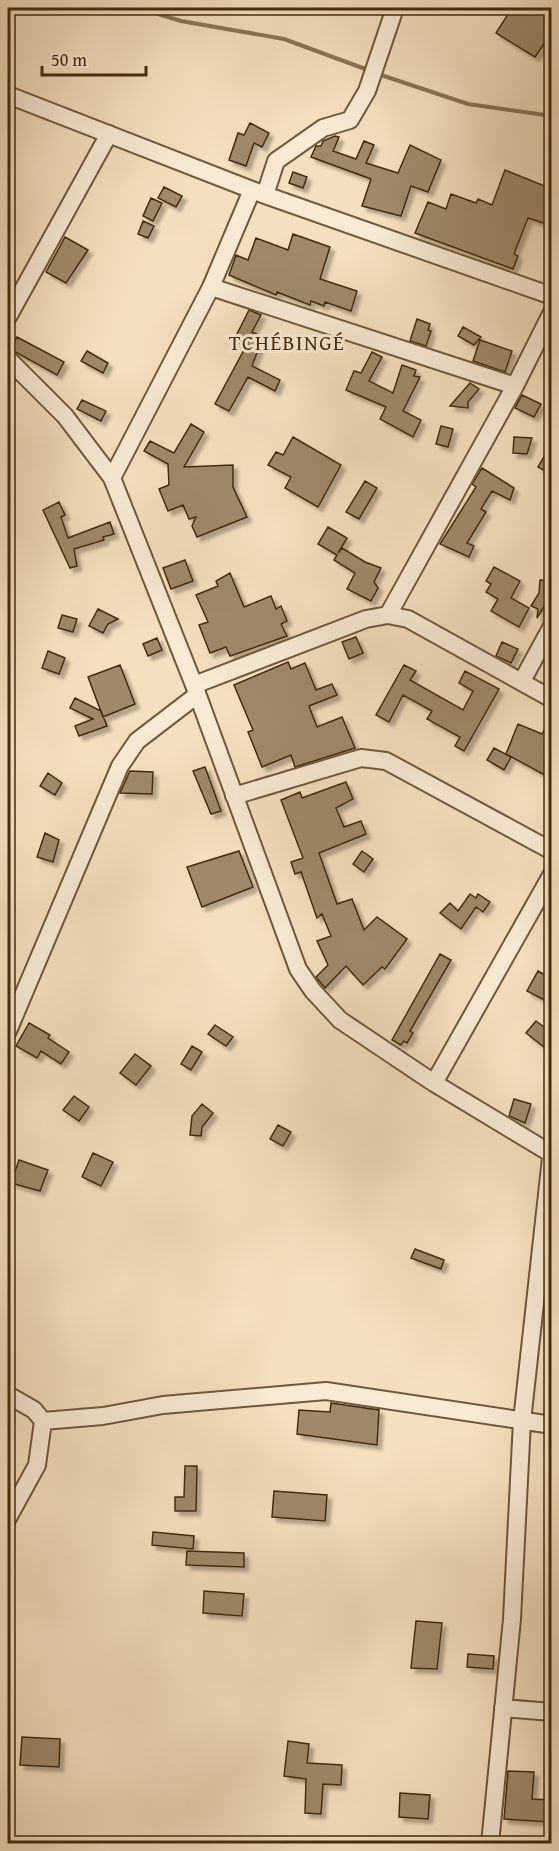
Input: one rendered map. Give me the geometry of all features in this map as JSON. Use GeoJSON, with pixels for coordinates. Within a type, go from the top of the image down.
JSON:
{"type":"FeatureCollection","features":[{"type":"Feature","properties":{"kind":"street"},"geometry":{"type":"LineString","coordinates":[[112,478],[276,161],[323,128],[350,120],[367,91],[395,8]]}},
{"type":"Feature","properties":{"kind":"street"},"geometry":{"type":"LineString","coordinates":[[8,95],[259,192],[552,296]]}},
{"type":"Feature","properties":{"kind":"street"},"geometry":{"type":"LineString","coordinates":[[8,317],[109,134]]}},
{"type":"Feature","properties":{"kind":"street"},"geometry":{"type":"LineString","coordinates":[[211,287],[514,386]]}},
{"type":"Feature","properties":{"kind":"street"},"geometry":{"type":"LineString","coordinates":[[388,615],[514,386],[552,312]]}},
{"type":"Feature","properties":{"kind":"street"},"geometry":{"type":"LineString","coordinates":[[8,359],[65,416],[112,478],[196,690],[298,969],[313,992],[340,1020],[434,1083],[551,1151],[522,1420],[512,1619],[490,1844]]}},
{"type":"Feature","properties":{"kind":"street"},"geometry":{"type":"LineString","coordinates":[[8,1031],[120,766],[137,741],[196,690],[366,619],[388,615],[408,619],[552,699]]}},
{"type":"Feature","properties":{"kind":"street"},"geometry":{"type":"LineString","coordinates":[[522,681],[552,626]]}},
{"type":"Feature","properties":{"kind":"street"},"geometry":{"type":"LineString","coordinates":[[234,796],[361,758],[374,758],[386,761],[552,851]]}},
{"type":"Feature","properties":{"kind":"street"},"geometry":{"type":"LineString","coordinates":[[434,1083],[552,874]]}},
{"type":"Feature","properties":{"kind":"street"},"geometry":{"type":"LineString","coordinates":[[43,1421],[103,1416],[163,1405],[326,1391],[552,1425]]}},
{"type":"Feature","properties":{"kind":"street"},"geometry":{"type":"LineString","coordinates":[[8,1395],[34,1410],[43,1421],[37,1465],[8,1518]]}},
{"type":"Feature","properties":{"kind":"street"},"geometry":{"type":"LineString","coordinates":[[503,1708],[552,1712]]}},
{"type":"Feature","properties":{"kind":"building"},"geometry":{"type":"Polygon","coordinates":[[[512,8],[552,8],[552,32],[535,57],[496,33],[512,8]]]}},
{"type":"Feature","properties":{"kind":"building"},"geometry":{"type":"Polygon","coordinates":[[[250,123],[269,133],[262,147],[254,143],[246,166],[229,160],[238,133],[244,135],[250,123]]]}},
{"type":"Feature","properties":{"kind":"building"},"geometry":{"type":"Polygon","coordinates":[[[335,136],[339,137],[333,151],[356,159],[364,141],[374,145],[366,163],[398,173],[410,145],[441,160],[428,192],[411,186],[401,216],[362,206],[371,179],[311,157],[316,146],[321,146],[323,141],[335,136]]]}},
{"type":"Feature","properties":{"kind":"building"},"geometry":{"type":"Polygon","coordinates":[[[505,170],[552,189],[549,225],[528,218],[514,254],[518,256],[513,269],[415,233],[428,202],[446,209],[451,194],[476,203],[478,199],[492,205],[505,170]]]}},
{"type":"Feature","properties":{"kind":"building"},"geometry":{"type":"Polygon","coordinates":[[[293,172],[307,177],[303,188],[289,183],[293,172]]]}},
{"type":"Feature","properties":{"kind":"building"},"geometry":{"type":"Polygon","coordinates":[[[164,187],[182,196],[176,207],[158,198],[164,187]]]}},
{"type":"Feature","properties":{"kind":"building"},"geometry":{"type":"Polygon","coordinates":[[[151,198],[162,203],[153,221],[143,216],[151,198]]]}},
{"type":"Feature","properties":{"kind":"building"},"geometry":{"type":"Polygon","coordinates":[[[143,221],[154,226],[148,238],[138,234],[143,221]]]}},
{"type":"Feature","properties":{"kind":"building"},"geometry":{"type":"Polygon","coordinates":[[[293,234],[330,247],[320,279],[357,291],[351,311],[325,302],[324,306],[311,301],[310,305],[277,292],[276,295],[229,275],[236,255],[248,260],[256,238],[288,250],[293,234]]]}},
{"type":"Feature","properties":{"kind":"building"},"geometry":{"type":"Polygon","coordinates":[[[65,237],[88,250],[66,283],[46,272],[65,237]]]}},
{"type":"Feature","properties":{"kind":"building"},"geometry":{"type":"Polygon","coordinates":[[[249,310],[261,315],[252,332],[263,337],[252,366],[280,380],[275,391],[248,377],[229,411],[215,404],[246,346],[234,340],[249,310]]]}},
{"type":"Feature","properties":{"kind":"building"},"geometry":{"type":"Polygon","coordinates":[[[417,319],[430,324],[428,330],[431,331],[426,346],[410,341],[417,319]]]}},
{"type":"Feature","properties":{"kind":"building"},"geometry":{"type":"Polygon","coordinates":[[[463,327],[481,337],[474,345],[458,336],[463,327]]]}},
{"type":"Feature","properties":{"kind":"building"},"geometry":{"type":"Polygon","coordinates":[[[17,337],[64,362],[57,375],[10,349],[17,337]]]}},
{"type":"Feature","properties":{"kind":"building"},"geometry":{"type":"Polygon","coordinates":[[[480,340],[512,351],[505,372],[473,361],[480,340]]]}},
{"type":"Feature","properties":{"kind":"building"},"geometry":{"type":"Polygon","coordinates":[[[87,351],[108,363],[103,373],[81,361],[87,351]]]}},
{"type":"Feature","properties":{"kind":"building"},"geometry":{"type":"Polygon","coordinates":[[[372,352],[382,357],[369,381],[393,393],[402,365],[416,370],[414,376],[420,377],[403,411],[421,420],[413,437],[380,419],[386,407],[346,390],[354,371],[361,373],[372,352]]]}},
{"type":"Feature","properties":{"kind":"building"},"geometry":{"type":"Polygon","coordinates":[[[470,383],[479,389],[468,402],[468,408],[450,406],[470,383]]]}},
{"type":"Feature","properties":{"kind":"building"},"geometry":{"type":"Polygon","coordinates":[[[522,395],[541,404],[534,417],[515,408],[522,395]]]}},
{"type":"Feature","properties":{"kind":"building"},"geometry":{"type":"Polygon","coordinates":[[[82,400],[106,411],[101,421],[77,409],[82,400]]]}},
{"type":"Feature","properties":{"kind":"building"},"geometry":{"type":"Polygon","coordinates":[[[191,424],[204,432],[184,467],[233,465],[233,487],[247,517],[197,537],[192,526],[196,517],[189,519],[183,505],[168,511],[159,489],[169,485],[168,464],[144,451],[150,441],[174,453],[191,424]]]}},
{"type":"Feature","properties":{"kind":"building"},"geometry":{"type":"Polygon","coordinates":[[[441,426],[453,429],[448,447],[436,444],[441,426]]]}},
{"type":"Feature","properties":{"kind":"building"},"geometry":{"type":"Polygon","coordinates":[[[293,437],[341,465],[318,507],[285,488],[291,477],[268,465],[276,452],[283,455],[293,437]]]}},
{"type":"Feature","properties":{"kind":"building"},"geometry":{"type":"Polygon","coordinates":[[[514,437],[532,438],[527,454],[513,453],[514,437]]]}},
{"type":"Feature","properties":{"kind":"building"},"geometry":{"type":"Polygon","coordinates":[[[552,443],[552,475],[538,467],[552,443]]]}},
{"type":"Feature","properties":{"kind":"building"},"geometry":{"type":"Polygon","coordinates":[[[482,468],[514,488],[510,500],[492,491],[481,509],[486,512],[467,543],[474,546],[469,557],[440,544],[476,487],[472,484],[482,468]]]}},
{"type":"Feature","properties":{"kind":"building"},"geometry":{"type":"Polygon","coordinates":[[[365,481],[377,488],[359,519],[346,512],[365,481]]]}},
{"type":"Feature","properties":{"kind":"building"},"geometry":{"type":"Polygon","coordinates":[[[59,502],[65,515],[61,517],[68,538],[110,522],[114,534],[103,537],[104,540],[74,549],[77,566],[70,568],[43,510],[59,502]]]}},
{"type":"Feature","properties":{"kind":"building"},"geometry":{"type":"Polygon","coordinates":[[[328,527],[347,538],[338,553],[342,548],[365,562],[381,568],[374,582],[378,588],[371,601],[347,589],[355,573],[334,560],[337,555],[318,544],[328,527]]]}},
{"type":"Feature","properties":{"kind":"building"},"geometry":{"type":"Polygon","coordinates":[[[185,560],[193,581],[171,589],[163,568],[185,560]]]}},
{"type":"Feature","properties":{"kind":"building"},"geometry":{"type":"Polygon","coordinates":[[[494,567],[520,581],[511,598],[529,608],[519,627],[491,611],[498,599],[486,592],[491,584],[486,581],[494,567]]]}},
{"type":"Feature","properties":{"kind":"building"},"geometry":{"type":"Polygon","coordinates":[[[230,573],[244,607],[271,596],[276,609],[281,606],[287,621],[281,624],[287,636],[230,656],[226,647],[210,653],[199,625],[208,622],[196,595],[218,586],[216,581],[230,573]]]}},
{"type":"Feature","properties":{"kind":"building"},"geometry":{"type":"Polygon","coordinates":[[[540,580],[552,581],[552,594],[537,618],[538,609],[531,606],[539,593],[540,580]]]}},
{"type":"Feature","properties":{"kind":"building"},"geometry":{"type":"Polygon","coordinates":[[[98,609],[118,619],[108,624],[103,633],[89,626],[98,609]]]}},
{"type":"Feature","properties":{"kind":"building"},"geometry":{"type":"Polygon","coordinates":[[[62,615],[77,619],[73,632],[58,628],[62,615]]]}},
{"type":"Feature","properties":{"kind":"building"},"geometry":{"type":"Polygon","coordinates":[[[356,637],[363,653],[349,659],[342,642],[356,637]]]}},
{"type":"Feature","properties":{"kind":"building"},"geometry":{"type":"Polygon","coordinates":[[[157,638],[162,650],[148,656],[143,644],[157,638]]]}},
{"type":"Feature","properties":{"kind":"building"},"geometry":{"type":"Polygon","coordinates":[[[502,642],[518,649],[511,663],[496,656],[502,642]]]}},
{"type":"Feature","properties":{"kind":"building"},"geometry":{"type":"Polygon","coordinates":[[[48,651],[65,658],[59,674],[42,668],[48,651]]]}},
{"type":"Feature","properties":{"kind":"building"},"geometry":{"type":"Polygon","coordinates":[[[288,662],[291,669],[305,663],[316,690],[332,684],[337,695],[309,706],[317,727],[342,717],[355,748],[295,767],[291,755],[262,767],[248,732],[253,730],[234,685],[288,662]]]}},
{"type":"Feature","properties":{"kind":"building"},"geometry":{"type":"Polygon","coordinates":[[[120,665],[135,704],[103,717],[88,677],[120,665]]]}},
{"type":"Feature","properties":{"kind":"building"},"geometry":{"type":"Polygon","coordinates":[[[404,665],[416,671],[410,680],[463,710],[473,691],[459,683],[465,671],[499,689],[464,751],[455,746],[460,737],[427,719],[432,711],[403,695],[389,722],[376,715],[404,665]]]}},
{"type":"Feature","properties":{"kind":"building"},"geometry":{"type":"Polygon","coordinates":[[[75,698],[101,711],[107,726],[79,736],[75,726],[93,719],[70,708],[75,698]]]}},
{"type":"Feature","properties":{"kind":"building"},"geometry":{"type":"Polygon","coordinates":[[[552,717],[552,779],[506,754],[518,724],[542,734],[552,717]]]}},
{"type":"Feature","properties":{"kind":"building"},"geometry":{"type":"Polygon","coordinates":[[[494,748],[511,757],[504,770],[487,760],[494,748]]]}},
{"type":"Feature","properties":{"kind":"building"},"geometry":{"type":"Polygon","coordinates":[[[205,767],[221,811],[211,814],[193,771],[205,767]]]}},
{"type":"Feature","properties":{"kind":"building"},"geometry":{"type":"Polygon","coordinates":[[[130,771],[153,772],[152,794],[120,793],[130,771]]]}},
{"type":"Feature","properties":{"kind":"building"},"geometry":{"type":"Polygon","coordinates":[[[48,773],[62,783],[55,795],[40,786],[48,773]]]}},
{"type":"Feature","properties":{"kind":"building"},"geometry":{"type":"Polygon","coordinates":[[[346,782],[353,799],[336,808],[344,827],[361,821],[366,834],[319,853],[337,904],[352,899],[364,930],[377,917],[407,939],[385,969],[382,967],[363,985],[346,966],[325,988],[316,977],[328,965],[317,941],[331,936],[322,914],[317,918],[301,872],[295,874],[291,862],[303,858],[281,800],[300,792],[302,798],[346,782]]]}},
{"type":"Feature","properties":{"kind":"building"},"geometry":{"type":"Polygon","coordinates":[[[45,833],[59,840],[53,862],[37,857],[45,833]]]}},
{"type":"Feature","properties":{"kind":"building"},"geometry":{"type":"Polygon","coordinates":[[[239,851],[253,887],[202,907],[187,867],[239,851]]]}},
{"type":"Feature","properties":{"kind":"building"},"geometry":{"type":"Polygon","coordinates":[[[362,851],[373,859],[364,872],[353,864],[362,851]]]}},
{"type":"Feature","properties":{"kind":"building"},"geometry":{"type":"Polygon","coordinates":[[[470,894],[476,898],[478,894],[490,902],[483,912],[476,907],[461,929],[440,913],[450,903],[458,911],[470,894]]]}},
{"type":"Feature","properties":{"kind":"building"},"geometry":{"type":"Polygon","coordinates":[[[440,954],[451,960],[410,1031],[413,1033],[407,1043],[404,1041],[401,1045],[392,1040],[440,954]]]}},
{"type":"Feature","properties":{"kind":"building"},"geometry":{"type":"Polygon","coordinates":[[[538,971],[552,979],[552,1004],[527,991],[538,971]]]}},
{"type":"Feature","properties":{"kind":"building"},"geometry":{"type":"Polygon","coordinates":[[[536,1021],[552,1033],[552,1038],[544,1047],[526,1033],[536,1021]]]}},
{"type":"Feature","properties":{"kind":"building"},"geometry":{"type":"Polygon","coordinates":[[[29,1023],[50,1035],[48,1038],[69,1052],[61,1064],[41,1051],[37,1058],[16,1046],[29,1023]]]}},
{"type":"Feature","properties":{"kind":"building"},"geometry":{"type":"Polygon","coordinates":[[[215,1025],[233,1037],[226,1046],[208,1034],[215,1025]]]}},
{"type":"Feature","properties":{"kind":"building"},"geometry":{"type":"Polygon","coordinates":[[[192,1046],[202,1052],[191,1070],[181,1064],[192,1046]]]}},
{"type":"Feature","properties":{"kind":"building"},"geometry":{"type":"Polygon","coordinates":[[[135,1054],[151,1066],[136,1085],[120,1073],[135,1054]]]}},
{"type":"Feature","properties":{"kind":"building"},"geometry":{"type":"Polygon","coordinates":[[[74,1096],[89,1107],[79,1121],[63,1110],[74,1096]]]}},
{"type":"Feature","properties":{"kind":"building"},"geometry":{"type":"Polygon","coordinates":[[[514,1099],[531,1104],[525,1123],[509,1116],[514,1099]]]}},
{"type":"Feature","properties":{"kind":"building"},"geometry":{"type":"Polygon","coordinates":[[[202,1104],[213,1113],[202,1127],[201,1136],[190,1135],[192,1116],[202,1104]]]}},
{"type":"Feature","properties":{"kind":"building"},"geometry":{"type":"Polygon","coordinates":[[[278,1125],[291,1132],[283,1146],[270,1139],[278,1125]]]}},
{"type":"Feature","properties":{"kind":"building"},"geometry":{"type":"Polygon","coordinates":[[[93,1153],[113,1162],[101,1186],[82,1177],[93,1153]]]}},
{"type":"Feature","properties":{"kind":"building"},"geometry":{"type":"Polygon","coordinates":[[[19,1160],[48,1170],[40,1191],[11,1183],[19,1160]]]}},
{"type":"Feature","properties":{"kind":"building"},"geometry":{"type":"Polygon","coordinates":[[[415,1249],[444,1260],[441,1269],[411,1258],[415,1249]]]}},
{"type":"Feature","properties":{"kind":"building"},"geometry":{"type":"Polygon","coordinates":[[[331,1403],[379,1410],[377,1445],[297,1434],[299,1410],[330,1412],[331,1403]]]}},
{"type":"Feature","properties":{"kind":"building"},"geometry":{"type":"Polygon","coordinates":[[[185,1466],[197,1466],[196,1511],[175,1511],[175,1497],[184,1497],[185,1466]]]}},
{"type":"Feature","properties":{"kind":"building"},"geometry":{"type":"Polygon","coordinates":[[[274,1491],[327,1495],[325,1521],[272,1517],[274,1491]]]}},
{"type":"Feature","properties":{"kind":"building"},"geometry":{"type":"Polygon","coordinates":[[[153,1532],[194,1536],[193,1549],[152,1545],[153,1532]]]}},
{"type":"Feature","properties":{"kind":"building"},"geometry":{"type":"Polygon","coordinates":[[[187,1551],[244,1553],[244,1567],[186,1565],[187,1551]]]}},
{"type":"Feature","properties":{"kind":"building"},"geometry":{"type":"Polygon","coordinates":[[[204,1591],[244,1594],[242,1616],[203,1613],[204,1591]]]}},
{"type":"Feature","properties":{"kind":"building"},"geometry":{"type":"Polygon","coordinates":[[[416,1621],[442,1623],[437,1669],[411,1668],[416,1621]]]}},
{"type":"Feature","properties":{"kind":"building"},"geometry":{"type":"Polygon","coordinates":[[[468,1654],[494,1656],[493,1669],[467,1667],[468,1654]]]}},
{"type":"Feature","properties":{"kind":"building"},"geometry":{"type":"Polygon","coordinates":[[[22,1737],[60,1739],[59,1767],[20,1765],[22,1737]]]}},
{"type":"Feature","properties":{"kind":"building"},"geometry":{"type":"Polygon","coordinates":[[[288,1741],[309,1744],[307,1763],[342,1765],[341,1785],[323,1784],[321,1814],[305,1813],[306,1779],[284,1776],[288,1741]]]}},
{"type":"Feature","properties":{"kind":"building"},"geometry":{"type":"Polygon","coordinates":[[[508,1771],[534,1772],[532,1799],[551,1800],[550,1822],[504,1819],[508,1771]]]}},
{"type":"Feature","properties":{"kind":"building"},"geometry":{"type":"Polygon","coordinates":[[[400,1793],[430,1795],[428,1819],[399,1817],[400,1793]]]}},
{"type":"Feature","properties":{"kind":"waterway"},"geometry":{"type":"LineString","coordinates":[[138,8],[181,21],[284,39],[368,70]]}},
{"type":"Feature","properties":{"kind":"waterway"},"geometry":{"type":"LineString","coordinates":[[378,74],[468,104],[552,116]]}},
{"type":"Feature","properties":{"kind":"district","name":"TCHÉBINGÉ"},"geometry":{"type":"Point","coordinates":[287,342]}}]}
